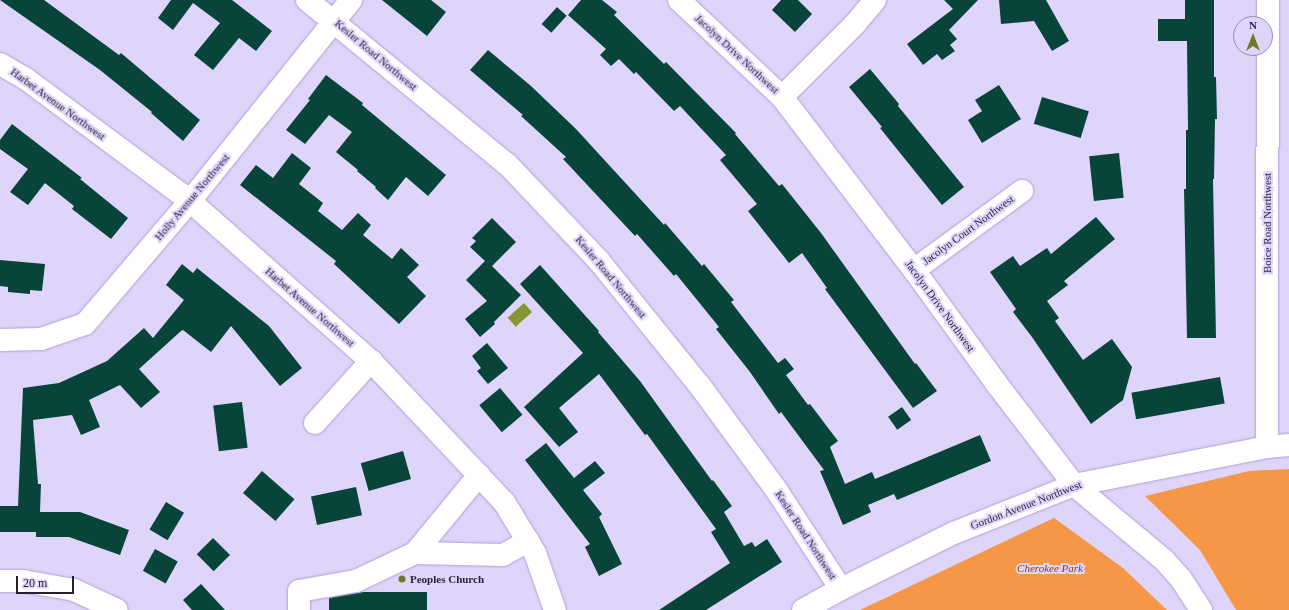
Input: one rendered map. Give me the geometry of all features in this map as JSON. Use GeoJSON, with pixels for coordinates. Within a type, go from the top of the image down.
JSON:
{"type":"FeatureCollection","features":[{"type":"Feature","properties":{"kind":"street","name":"Kesler Road Northwest"},"geometry":{"type":"LineString","coordinates":[[307,0],[507,164],[599,261],[714,405],[777,491],[841,589]]}},
{"type":"Feature","properties":{"kind":"street","name":"Holly Avenue Northwest"},"geometry":{"type":"LineString","coordinates":[[0,340],[41,339],[85,324],[190,201],[335,22],[351,0]]}},
{"type":"Feature","properties":{"kind":"street","name":"Jacolyn Drive Northwest"},"geometry":{"type":"LineString","coordinates":[[679,0],[782,97],[914,270],[996,383],[1074,485],[1164,560],[1180,579],[1201,610]]}},
{"type":"Feature","properties":{"kind":"street"},"geometry":{"type":"LineString","coordinates":[[782,97],[855,24],[875,0]]}},
{"type":"Feature","properties":{"kind":"street","name":"Boice Road Northwest"},"geometry":{"type":"LineString","coordinates":[[1267,447],[1268,0]]}},
{"type":"Feature","properties":{"kind":"street","name":"Harbet Avenue Northwest"},"geometry":{"type":"LineString","coordinates":[[0,64],[26,80],[190,201],[371,361],[504,502],[535,553],[555,610]]}},
{"type":"Feature","properties":{"kind":"street","name":"Jacolyn Court Northwest"},"geometry":{"type":"LineString","coordinates":[[914,270],[1022,191]]}},
{"type":"Feature","properties":{"kind":"street"},"geometry":{"type":"LineString","coordinates":[[315,423],[371,361]]}},
{"type":"Feature","properties":{"kind":"street","name":"Gordon Avenue Northwest"},"geometry":{"type":"LineString","coordinates":[[803,610],[841,589],[954,533],[1074,485],[1267,447],[1289,446]]}},
{"type":"Feature","properties":{"kind":"street"},"geometry":{"type":"LineString","coordinates":[[299,610],[299,591],[356,581],[415,553],[479,475]]}},
{"type":"Feature","properties":{"kind":"street"},"geometry":{"type":"LineString","coordinates":[[415,553],[503,555],[528,541]]}},
{"type":"Feature","properties":{"kind":"street"},"geometry":{"type":"LineString","coordinates":[[0,581],[23,581],[74,590],[117,610]]}},
{"type":"Feature","properties":{"kind":"green space"},"geometry":{"type":"Polygon","coordinates":[[[1289,469],[1289,610],[1236,610],[1200,550],[1145,496],[1249,471],[1289,469]]]}},
{"type":"Feature","properties":{"kind":"green space","name":"Cherokee Park"},"geometry":{"type":"Polygon","coordinates":[[[1054,518],[1123,568],[1167,610],[860,610],[1054,518]]]}},
{"type":"Feature","properties":{"kind":"shaded area"},"geometry":{"type":"Polygon","coordinates":[[[524,303],[532,312],[516,327],[508,318],[524,303]]]}},
{"type":"Feature","properties":{"kind":"building"},"geometry":{"type":"Polygon","coordinates":[[[0,0],[44,0],[119,55],[121,53],[200,120],[183,141],[151,113],[152,112],[100,70],[0,0]]]}},
{"type":"Feature","properties":{"kind":"building"},"geometry":{"type":"Polygon","coordinates":[[[171,0],[232,0],[272,31],[256,51],[239,38],[213,70],[194,55],[220,23],[193,3],[173,30],[158,18],[171,0]]]}},
{"type":"Feature","properties":{"kind":"building"},"geometry":{"type":"Polygon","coordinates":[[[382,0],[431,0],[446,12],[427,36],[382,0]]]}},
{"type":"Feature","properties":{"kind":"building"},"geometry":{"type":"Polygon","coordinates":[[[581,0],[602,0],[617,12],[614,15],[664,64],[666,62],[736,133],[735,134],[779,186],[782,184],[821,233],[915,364],[916,363],[937,391],[913,408],[825,289],[827,288],[802,253],[789,263],[748,211],[757,204],[720,160],[726,155],[680,106],[674,111],[636,72],[634,74],[619,59],[611,66],[600,55],[606,49],[568,15],[581,0]]]}},
{"type":"Feature","properties":{"kind":"building"},"geometry":{"type":"Polygon","coordinates":[[[781,0],[798,0],[812,14],[795,32],[772,10],[781,0]]]}},
{"type":"Feature","properties":{"kind":"building"},"geometry":{"type":"Polygon","coordinates":[[[944,0],[978,0],[949,30],[957,39],[950,45],[955,51],[942,60],[937,54],[923,65],[907,44],[953,9],[944,0]]]}},
{"type":"Feature","properties":{"kind":"building"},"geometry":{"type":"Polygon","coordinates":[[[999,0],[1046,0],[1069,41],[1052,51],[1034,21],[1001,24],[999,0]]]}},
{"type":"Feature","properties":{"kind":"building"},"geometry":{"type":"Polygon","coordinates":[[[1185,0],[1214,0],[1214,77],[1216,77],[1217,119],[1215,119],[1213,179],[1216,338],[1187,338],[1184,189],[1186,189],[1186,130],[1188,130],[1187,41],[1158,41],[1158,19],[1185,19],[1185,0]]]}},
{"type":"Feature","properties":{"kind":"building"},"geometry":{"type":"Polygon","coordinates":[[[557,7],[567,16],[551,33],[542,24],[557,7]]]}},
{"type":"Feature","properties":{"kind":"building"},"geometry":{"type":"Polygon","coordinates":[[[488,50],[531,86],[576,129],[664,225],[665,223],[702,266],[704,264],[734,300],[731,302],[778,363],[785,358],[794,369],[786,375],[808,405],[810,404],[838,441],[830,447],[845,484],[872,472],[875,479],[980,435],[991,461],[897,500],[894,494],[868,505],[871,512],[843,525],[820,471],[824,470],[781,412],[779,414],[750,372],[716,329],[719,327],[676,274],[674,276],[637,234],[635,236],[563,159],[566,157],[521,116],[523,115],[470,70],[488,50]]]}},
{"type":"Feature","properties":{"kind":"building"},"geometry":{"type":"Polygon","coordinates":[[[870,69],[964,187],[942,205],[849,87],[870,69]]]}},
{"type":"Feature","properties":{"kind":"building"},"geometry":{"type":"Polygon","coordinates":[[[326,75],[363,103],[362,105],[446,175],[428,196],[406,177],[388,200],[375,188],[376,187],[357,171],[358,170],[336,152],[352,132],[329,115],[305,144],[286,130],[310,100],[308,99],[326,75]]]}},
{"type":"Feature","properties":{"kind":"building"},"geometry":{"type":"Polygon","coordinates":[[[999,85],[1021,119],[982,143],[968,120],[982,111],[975,100],[999,85]]]}},
{"type":"Feature","properties":{"kind":"building"},"geometry":{"type":"Polygon","coordinates":[[[1042,97],[1089,111],[1081,138],[1034,124],[1042,97]]]}},
{"type":"Feature","properties":{"kind":"building"},"geometry":{"type":"Polygon","coordinates":[[[12,124],[82,178],[80,179],[128,218],[111,239],[72,209],[74,206],[45,183],[28,205],[10,192],[28,169],[0,149],[0,140],[12,124]]]}},
{"type":"Feature","properties":{"kind":"building"},"geometry":{"type":"Polygon","coordinates":[[[292,153],[311,168],[299,184],[323,203],[318,211],[342,230],[358,213],[371,225],[363,235],[392,259],[401,248],[419,265],[407,277],[426,296],[399,324],[334,264],[336,261],[240,185],[256,165],[273,178],[292,153]]]}},
{"type":"Feature","properties":{"kind":"building"},"geometry":{"type":"Polygon","coordinates":[[[1119,153],[1124,198],[1094,201],[1089,156],[1119,153]]]}},
{"type":"Feature","properties":{"kind":"building"},"geometry":{"type":"Polygon","coordinates":[[[1096,217],[1115,239],[1064,281],[1068,285],[1047,301],[1059,318],[1055,321],[1083,360],[1112,339],[1132,367],[1123,400],[1091,424],[1032,337],[1013,312],[1016,309],[990,272],[1013,256],[1020,266],[1047,248],[1051,254],[1096,217]]]}},
{"type":"Feature","properties":{"kind":"building"},"geometry":{"type":"Polygon","coordinates":[[[492,218],[516,242],[492,266],[521,295],[494,322],[495,324],[480,337],[465,319],[487,301],[466,280],[485,261],[470,247],[476,241],[472,238],[492,218]]]}},
{"type":"Feature","properties":{"kind":"building"},"geometry":{"type":"Polygon","coordinates":[[[0,260],[45,264],[42,291],[30,290],[30,294],[8,292],[8,287],[0,286],[0,260]]]}},
{"type":"Feature","properties":{"kind":"building"},"geometry":{"type":"Polygon","coordinates":[[[182,264],[193,273],[197,268],[269,326],[302,368],[280,386],[231,326],[211,352],[183,330],[181,331],[139,369],[160,392],[141,408],[120,385],[89,400],[100,427],[81,435],[72,415],[33,420],[38,484],[41,484],[40,512],[80,512],[129,530],[120,555],[69,537],[36,537],[36,532],[0,532],[0,506],[18,506],[23,388],[59,383],[107,361],[144,328],[153,338],[184,300],[166,285],[182,264]]]}},
{"type":"Feature","properties":{"kind":"building"},"geometry":{"type":"Polygon","coordinates":[[[540,265],[599,331],[598,332],[640,381],[712,481],[713,480],[732,506],[724,512],[744,546],[752,542],[755,547],[767,539],[782,562],[706,610],[659,610],[730,563],[711,532],[716,529],[647,434],[645,435],[599,374],[559,408],[578,432],[559,447],[524,407],[583,353],[520,284],[540,265]]]}},
{"type":"Feature","properties":{"kind":"building"},"geometry":{"type":"Polygon","coordinates":[[[487,343],[508,368],[488,384],[477,371],[481,368],[472,356],[487,343]]]}},
{"type":"Feature","properties":{"kind":"building"},"geometry":{"type":"Polygon","coordinates":[[[1220,377],[1225,404],[1136,419],[1131,393],[1220,377]]]}},
{"type":"Feature","properties":{"kind":"building"},"geometry":{"type":"Polygon","coordinates":[[[500,388],[522,415],[502,432],[479,405],[500,388]]]}},
{"type":"Feature","properties":{"kind":"building"},"geometry":{"type":"Polygon","coordinates":[[[242,402],[248,448],[219,451],[213,406],[242,402]]]}},
{"type":"Feature","properties":{"kind":"building"},"geometry":{"type":"Polygon","coordinates":[[[902,407],[911,420],[897,430],[888,417],[902,407]]]}},
{"type":"Feature","properties":{"kind":"building"},"geometry":{"type":"Polygon","coordinates":[[[546,443],[574,478],[595,461],[605,473],[583,490],[602,514],[599,517],[622,564],[599,576],[585,547],[590,544],[525,460],[546,443]]]}},
{"type":"Feature","properties":{"kind":"building"},"geometry":{"type":"Polygon","coordinates":[[[403,451],[411,479],[369,491],[361,463],[403,451]]]}},
{"type":"Feature","properties":{"kind":"building"},"geometry":{"type":"Polygon","coordinates":[[[262,471],[294,499],[275,521],[243,493],[262,471]]]}},
{"type":"Feature","properties":{"kind":"building"},"geometry":{"type":"Polygon","coordinates":[[[356,487],[362,515],[317,525],[311,497],[356,487]]]}},
{"type":"Feature","properties":{"kind":"building"},"geometry":{"type":"Polygon","coordinates":[[[166,502],[184,513],[168,540],[150,529],[166,502]]]}},
{"type":"Feature","properties":{"kind":"building"},"geometry":{"type":"Polygon","coordinates":[[[213,538],[230,555],[214,571],[197,554],[213,538]]]}},
{"type":"Feature","properties":{"kind":"building"},"geometry":{"type":"Polygon","coordinates":[[[155,549],[178,562],[166,583],[143,571],[155,549]]]}},
{"type":"Feature","properties":{"kind":"building"},"geometry":{"type":"Polygon","coordinates":[[[201,584],[225,610],[192,610],[183,600],[201,584]]]}},
{"type":"Feature","properties":{"kind":"building","name":"Peoples Church"},"geometry":{"type":"Polygon","coordinates":[[[363,592],[427,592],[427,610],[329,610],[329,598],[363,592]]]}},
{"type":"Feature","properties":{"kind":"place","name":"Peoples Church"},"geometry":{"type":"Point","coordinates":[402,579]}}]}
